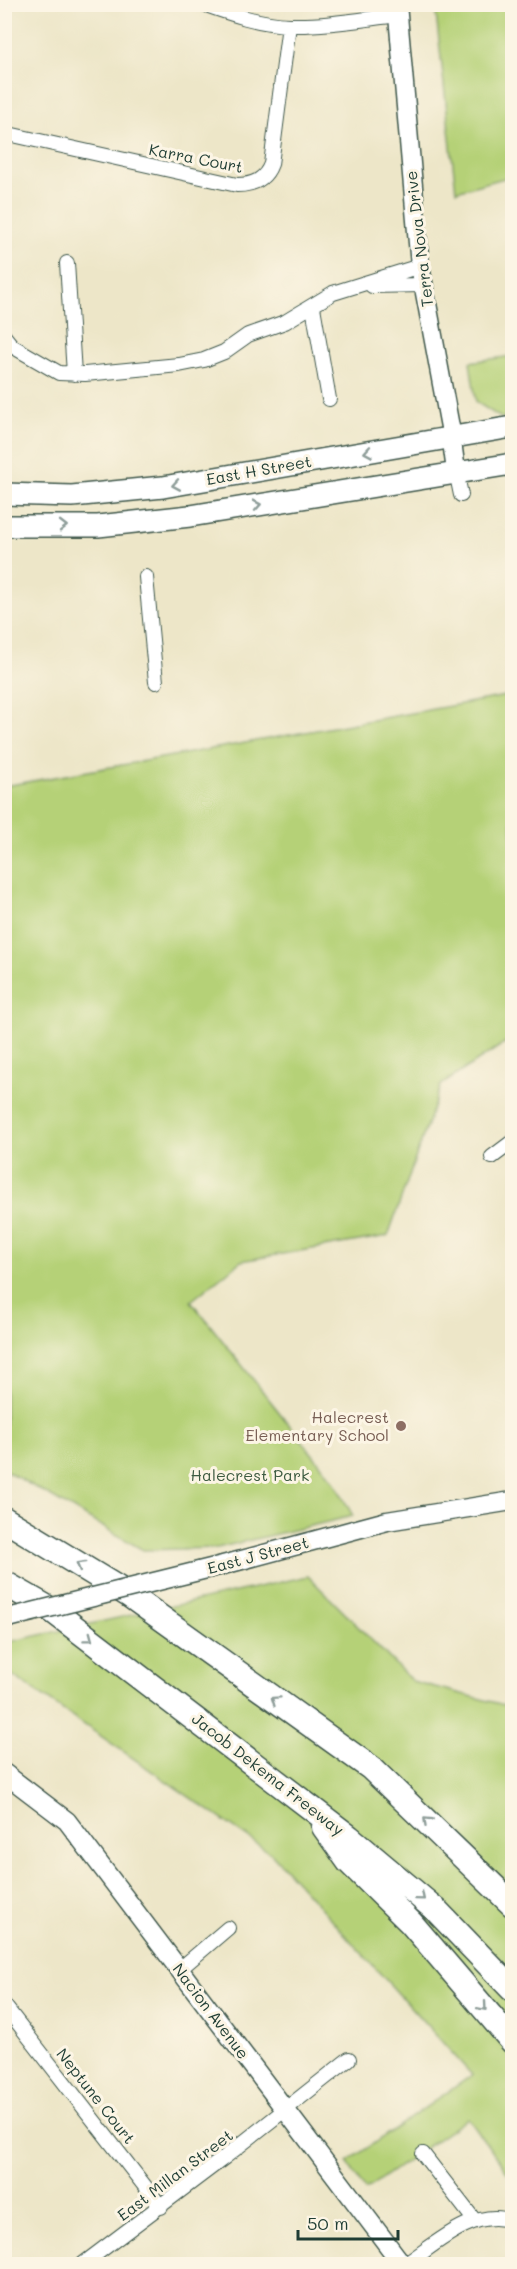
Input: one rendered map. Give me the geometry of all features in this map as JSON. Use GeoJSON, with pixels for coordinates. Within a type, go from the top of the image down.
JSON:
{"type":"FeatureCollection","features":[{"type":"Feature","properties":{"kind":"highway"},"geometry":{"type":"LineString","coordinates":[[4,1519],[129,1595],[371,1768],[513,1904]]}},
{"type":"Feature","properties":{"kind":"highway","name":"Jacob Dekema Freeway"},"geometry":{"type":"LineString","coordinates":[[4,1583],[53,1611],[349,1837],[436,1910],[513,1989]]}},
{"type":"Feature","properties":{"kind":"highway"},"geometry":{"type":"LineString","coordinates":[[310,1808],[349,1862],[411,1923],[513,2041]]}},
{"type":"Feature","properties":{"kind":"highway"},"geometry":{"type":"LineString","coordinates":[[469,1862],[513,1896]]}},
{"type":"Feature","properties":{"kind":"main road","name":"East H Street"},"geometry":{"type":"LineString","coordinates":[[4,494],[72,496],[163,487],[513,427]]}},
{"type":"Feature","properties":{"kind":"main road","name":"East H Street"},"geometry":{"type":"LineString","coordinates":[[4,526],[98,526],[190,516],[456,471],[513,464]]}},
{"type":"Feature","properties":{"kind":"street"},"geometry":{"type":"LineString","coordinates":[[203,4],[239,17],[289,25],[355,20],[398,10]]}},
{"type":"Feature","properties":{"kind":"street","name":"Terra Nova Drive"},"geometry":{"type":"LineString","coordinates":[[398,10],[420,266],[452,437],[456,471]]}},
{"type":"Feature","properties":{"kind":"street","name":"Karra Court"},"geometry":{"type":"LineString","coordinates":[[4,133],[237,185],[252,184],[263,177],[271,164],[289,25]]}},
{"type":"Feature","properties":{"kind":"street"},"geometry":{"type":"LineString","coordinates":[[67,263],[74,374]]}},
{"type":"Feature","properties":{"kind":"street"},"geometry":{"type":"LineString","coordinates":[[4,336],[12,346],[59,373],[74,374],[179,365],[204,360],[224,352],[248,335],[285,322],[333,293],[420,266]]}},
{"type":"Feature","properties":{"kind":"street"},"geometry":{"type":"LineString","coordinates":[[352,286],[423,285]]}},
{"type":"Feature","properties":{"kind":"street"},"geometry":{"type":"LineString","coordinates":[[313,306],[329,399]]}},
{"type":"Feature","properties":{"kind":"street"},"geometry":{"type":"LineString","coordinates":[[456,471],[461,495]]}},
{"type":"Feature","properties":{"kind":"street"},"geometry":{"type":"LineString","coordinates":[[146,577],[156,682]]}},
{"type":"Feature","properties":{"kind":"street"},"geometry":{"type":"LineString","coordinates":[[492,1157],[513,1143]]}},
{"type":"Feature","properties":{"kind":"street","name":"East J Street"},"geometry":{"type":"LineString","coordinates":[[4,1619],[223,1565],[387,1521],[513,1501]]}},
{"type":"Feature","properties":{"kind":"street","name":"Nacion Avenue"},"geometry":{"type":"LineString","coordinates":[[4,1773],[67,1821],[404,2265]]}},
{"type":"Feature","properties":{"kind":"street"},"geometry":{"type":"LineString","coordinates":[[180,1969],[228,1928]]}},
{"type":"Feature","properties":{"kind":"street","name":"Neptune Court"},"geometry":{"type":"LineString","coordinates":[[4,2005],[161,2206]]}},
{"type":"Feature","properties":{"kind":"street","name":"East Millan Street"},"geometry":{"type":"LineString","coordinates":[[83,2265],[350,2059]]}},
{"type":"Feature","properties":{"kind":"street"},"geometry":{"type":"LineString","coordinates":[[423,2154],[475,2221]]}},
{"type":"Feature","properties":{"kind":"street"},"geometry":{"type":"LineString","coordinates":[[404,2265],[461,2227],[475,2221],[489,2217],[513,2221]]}},
{"type":"Feature","properties":{"kind":"green space"},"geometry":{"type":"Polygon","coordinates":[[[435,5],[512,5],[512,176],[456,191],[435,5]]]}},
{"type":"Feature","properties":{"kind":"green space"},"geometry":{"type":"Polygon","coordinates":[[[512,356],[512,416],[501,418],[476,402],[470,362],[512,356]]]}},
{"type":"Feature","properties":{"kind":"green space","name":"Halecrest Park"},"geometry":{"type":"Polygon","coordinates":[[[512,695],[512,1038],[441,1085],[388,1236],[241,1261],[191,1301],[333,1480],[353,1516],[217,1548],[143,1550],[5,1470],[5,786],[512,695]]]}},
{"type":"Feature","properties":{"kind":"green space"},"geometry":{"type":"Polygon","coordinates":[[[308,1576],[412,1681],[512,1707],[512,2179],[468,2118],[365,2190],[347,2162],[472,2075],[272,1854],[5,1670],[4,1643],[308,1576]]]}},
{"type":"Feature","properties":{"kind":"place","name":"Halecrest Elementary School"},"geometry":{"type":"Point","coordinates":[401,1426]}}]}
